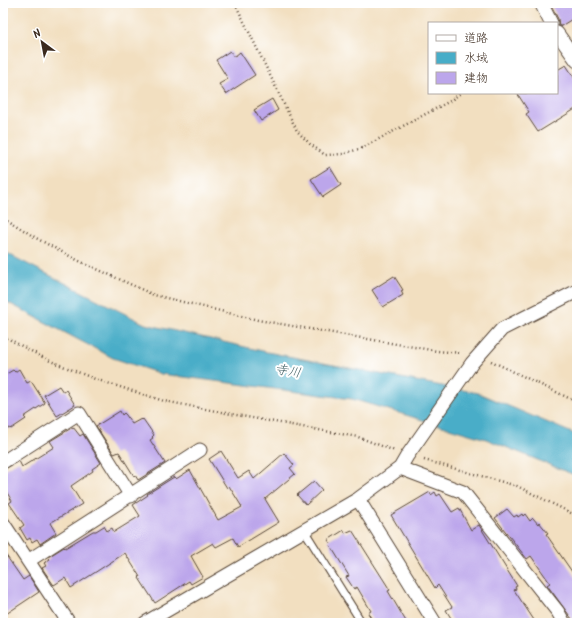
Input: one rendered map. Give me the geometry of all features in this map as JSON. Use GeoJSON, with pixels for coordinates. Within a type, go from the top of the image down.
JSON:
{"type":"FeatureCollection","features":[{"type":"Feature","properties":{"kind":"street"},"geometry":{"type":"LineString","coordinates":[[541,3],[550,22]]}},
{"type":"Feature","properties":{"kind":"street"},"geometry":{"type":"LineString","coordinates":[[558,34],[577,61]]}},
{"type":"Feature","properties":{"kind":"street"},"geometry":{"type":"LineString","coordinates":[[145,623],[358,499],[400,468],[475,359],[502,329],[577,291]]}},
{"type":"Feature","properties":{"kind":"street"},"geometry":{"type":"LineString","coordinates":[[3,462],[79,413],[131,496]]}},
{"type":"Feature","properties":{"kind":"street"},"geometry":{"type":"LineString","coordinates":[[28,561],[131,496],[200,450]]}},
{"type":"Feature","properties":{"kind":"street"},"geometry":{"type":"LineString","coordinates":[[400,468],[464,492],[558,612],[564,623]]}},
{"type":"Feature","properties":{"kind":"street"},"geometry":{"type":"LineString","coordinates":[[358,499],[435,623]]}},
{"type":"Feature","properties":{"kind":"street"},"geometry":{"type":"LineString","coordinates":[[3,523],[69,623]]}},
{"type":"Feature","properties":{"kind":"lane"},"geometry":{"type":"LineString","coordinates":[[304,530],[362,623]]}},
{"type":"Feature","properties":{"kind":"path"},"geometry":{"type":"LineString","coordinates":[[235,3],[297,131],[310,144],[325,155],[343,154],[362,148],[450,101],[460,94]]}},
{"type":"Feature","properties":{"kind":"path"},"geometry":{"type":"LineString","coordinates":[[3,217],[36,238],[77,260],[154,295],[258,320],[475,359],[577,402]]}},
{"type":"Feature","properties":{"kind":"path"},"geometry":{"type":"LineString","coordinates":[[3,336],[48,360],[96,379],[164,401],[247,418],[358,437],[517,486],[577,516]]}},
{"type":"Feature","properties":{"kind":"water","name":"寺川"},"geometry":{"type":"Polygon","coordinates":[[[3,250],[145,324],[267,352],[478,393],[577,435],[577,476],[486,439],[352,399],[161,374],[113,358],[3,300],[3,250]]]}},
{"type":"Feature","properties":{"kind":"building"},"geometry":{"type":"Polygon","coordinates":[[[550,3],[577,3],[577,16],[559,26],[558,19],[550,3]]]}},
{"type":"Feature","properties":{"kind":"building"},"geometry":{"type":"Polygon","coordinates":[[[230,51],[234,57],[240,52],[255,75],[226,94],[219,84],[228,79],[216,60],[230,51]]]}},
{"type":"Feature","properties":{"kind":"building"},"geometry":{"type":"Polygon","coordinates":[[[566,65],[577,82],[577,108],[538,132],[526,114],[529,112],[518,94],[558,94],[558,69],[566,65]]]}},
{"type":"Feature","properties":{"kind":"building"},"geometry":{"type":"Polygon","coordinates":[[[272,99],[278,110],[261,121],[254,110],[272,99]]]}},
{"type":"Feature","properties":{"kind":"building"},"geometry":{"type":"Polygon","coordinates":[[[330,167],[341,185],[323,197],[311,179],[330,167]]]}},
{"type":"Feature","properties":{"kind":"building"},"geometry":{"type":"Polygon","coordinates":[[[394,276],[403,290],[401,291],[403,295],[383,307],[372,290],[394,276]]]}},
{"type":"Feature","properties":{"kind":"building"},"geometry":{"type":"Polygon","coordinates":[[[19,369],[27,383],[31,381],[45,403],[24,417],[26,419],[11,429],[8,429],[3,422],[3,376],[13,370],[15,372],[19,369]]]}},
{"type":"Feature","properties":{"kind":"building"},"geometry":{"type":"Polygon","coordinates":[[[59,386],[63,392],[66,390],[75,405],[57,416],[44,395],[59,386]]]}},
{"type":"Feature","properties":{"kind":"building"},"geometry":{"type":"Polygon","coordinates":[[[120,411],[122,415],[124,413],[126,415],[132,424],[143,419],[154,435],[150,440],[165,463],[138,480],[119,452],[114,454],[96,426],[120,411]]]}},
{"type":"Feature","properties":{"kind":"building"},"geometry":{"type":"Polygon","coordinates":[[[73,427],[80,436],[83,434],[101,463],[92,469],[93,471],[71,486],[82,504],[50,523],[56,533],[40,544],[37,539],[32,542],[30,538],[27,540],[20,528],[24,525],[9,503],[12,501],[3,486],[3,470],[19,461],[22,467],[54,447],[50,441],[73,427]]]}},
{"type":"Feature","properties":{"kind":"building"},"geometry":{"type":"Polygon","coordinates":[[[221,451],[238,478],[249,471],[254,479],[284,453],[294,465],[290,468],[295,474],[265,499],[279,522],[238,547],[233,538],[216,547],[213,543],[191,556],[203,577],[191,584],[189,581],[155,603],[125,553],[71,588],[65,578],[54,585],[53,584],[42,568],[46,566],[44,563],[50,559],[48,557],[104,526],[107,531],[112,528],[114,532],[140,516],[133,505],[174,477],[176,479],[190,470],[218,520],[242,507],[229,486],[227,488],[209,459],[221,451]]]}},
{"type":"Feature","properties":{"kind":"building"},"geometry":{"type":"Polygon","coordinates":[[[314,481],[322,490],[306,505],[297,495],[314,481]]]}},
{"type":"Feature","properties":{"kind":"building"},"geometry":{"type":"Polygon","coordinates":[[[430,492],[431,495],[435,492],[437,496],[440,494],[452,512],[459,508],[471,530],[479,525],[517,586],[514,590],[536,623],[454,623],[446,610],[452,607],[438,585],[435,588],[391,515],[430,492]]]}},
{"type":"Feature","properties":{"kind":"building"},"geometry":{"type":"Polygon","coordinates":[[[507,509],[514,517],[517,515],[518,517],[522,514],[523,516],[525,514],[530,521],[533,518],[538,524],[539,522],[548,533],[546,534],[577,579],[577,623],[575,623],[547,585],[550,583],[531,556],[527,559],[495,518],[507,509]]]}},
{"type":"Feature","properties":{"kind":"building"},"geometry":{"type":"Polygon","coordinates":[[[344,530],[345,533],[352,530],[390,590],[388,591],[407,623],[374,623],[368,613],[371,611],[357,587],[354,589],[346,577],[349,576],[328,540],[344,530]]]}},
{"type":"Feature","properties":{"kind":"building"},"geometry":{"type":"Polygon","coordinates":[[[3,551],[23,580],[29,576],[39,592],[3,616],[3,551]]]}}]}
